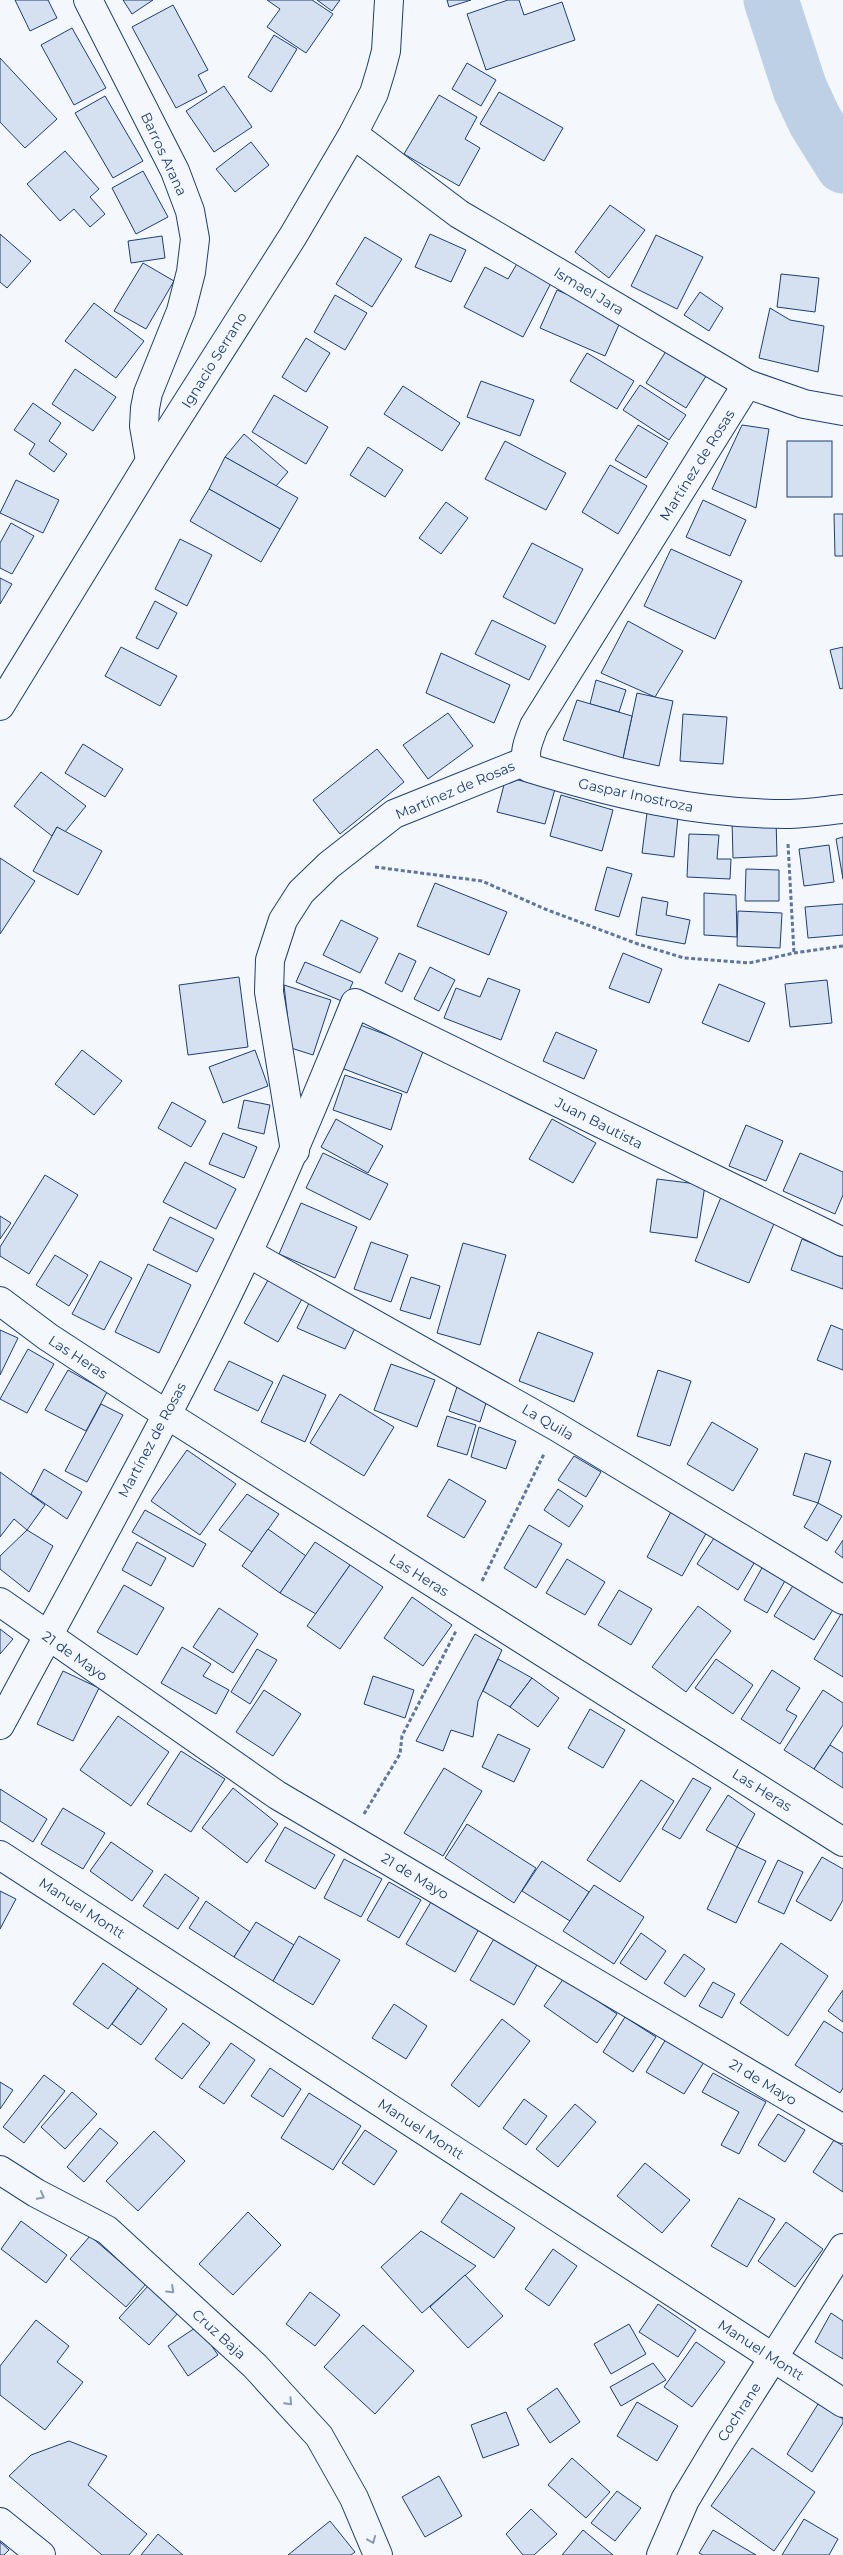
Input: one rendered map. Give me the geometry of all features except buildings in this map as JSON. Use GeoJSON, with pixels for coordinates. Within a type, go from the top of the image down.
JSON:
{"type":"FeatureCollection","features":[{"type":"Feature","properties":{"kind":"street","name":"Barros Arana"},"geometry":{"type":"LineString","coordinates":[[88,0],[175,171],[190,211],[195,238],[192,272],[181,310],[148,393],[145,408],[145,443],[150,461]]}},
{"type":"Feature","properties":{"kind":"street","name":"Ignacio Serrano"},"geometry":{"type":"LineString","coordinates":[[4,693],[292,236],[353,134],[374,93],[381,70],[386,51],[389,0]]}},
{"type":"Feature","properties":{"kind":"street","name":"Ismael Jara"},"geometry":{"type":"LineString","coordinates":[[353,134],[459,214],[747,384],[804,404],[843,411]]}},
{"type":"Feature","properties":{"kind":"street","name":"Martínez de Rosas"},"geometry":{"type":"LineString","coordinates":[[294,1151],[269,992],[270,960],[283,920],[301,892],[330,865],[394,814],[526,760],[525,750],[534,726],[747,384]]}},
{"type":"Feature","properties":{"kind":"street","name":"Gaspar Inostroza"},"geometry":{"type":"LineString","coordinates":[[526,760],[529,768],[638,798],[708,810],[787,814],[843,809]]}},
{"type":"Feature","properties":{"kind":"street","name":"Martínez de Rosas"},"geometry":{"type":"LineString","coordinates":[[0,1725],[166,1414],[248,1253],[294,1151],[355,1003]]}},
{"type":"Feature","properties":{"kind":"street","name":"Juan Bautista"},"geometry":{"type":"LineString","coordinates":[[355,1003],[843,1242]]}},
{"type":"Feature","properties":{"kind":"street","name":"La Quila"},"geometry":{"type":"LineString","coordinates":[[248,1253],[557,1426],[843,1600]]}},
{"type":"Feature","properties":{"kind":"street","name":"Las Heras"},"geometry":{"type":"LineString","coordinates":[[0,1301],[48,1337],[166,1414],[843,1842]]}},
{"type":"Feature","properties":{"kind":"street","name":"21 de Mayo"},"geometry":{"type":"LineString","coordinates":[[0,1602],[47,1637],[277,1795],[843,2129]]}},
{"type":"Feature","properties":{"kind":"street","name":"Manuel Montt"},"geometry":{"type":"LineString","coordinates":[[0,1855],[843,2403]]}},
{"type":"Feature","properties":{"kind":"street","name":"Cruz Baja"},"geometry":{"type":"LineString","coordinates":[[0,2170],[36,2193],[107,2230],[255,2366],[319,2436],[354,2498],[378,2555]]}},
{"type":"Feature","properties":{"kind":"street","name":"Cochrane"},"geometry":{"type":"LineString","coordinates":[[661,2555],[685,2500],[720,2440],[843,2248]]}},
{"type":"Feature","properties":{"kind":"street"},"geometry":{"type":"LineString","coordinates":[[0,2522],[41,2555]]}},
{"type":"Feature","properties":{"kind":"path"},"geometry":{"type":"LineString","coordinates":[[787,814],[794,953]]}},
{"type":"Feature","properties":{"kind":"path"},"geometry":{"type":"LineString","coordinates":[[330,865],[394,868],[482,881],[638,944],[684,958],[749,963],[794,953],[843,946]]}},
{"type":"Feature","properties":{"kind":"path"},"geometry":{"type":"LineString","coordinates":[[350,1838],[400,1754],[402,1736],[470,1606],[557,1426]]}},
{"type":"Feature","properties":{"kind":"waterway"},"geometry":{"type":"LineString","coordinates":[[771,0],[800,89],[815,121],[843,166]]}}]}
